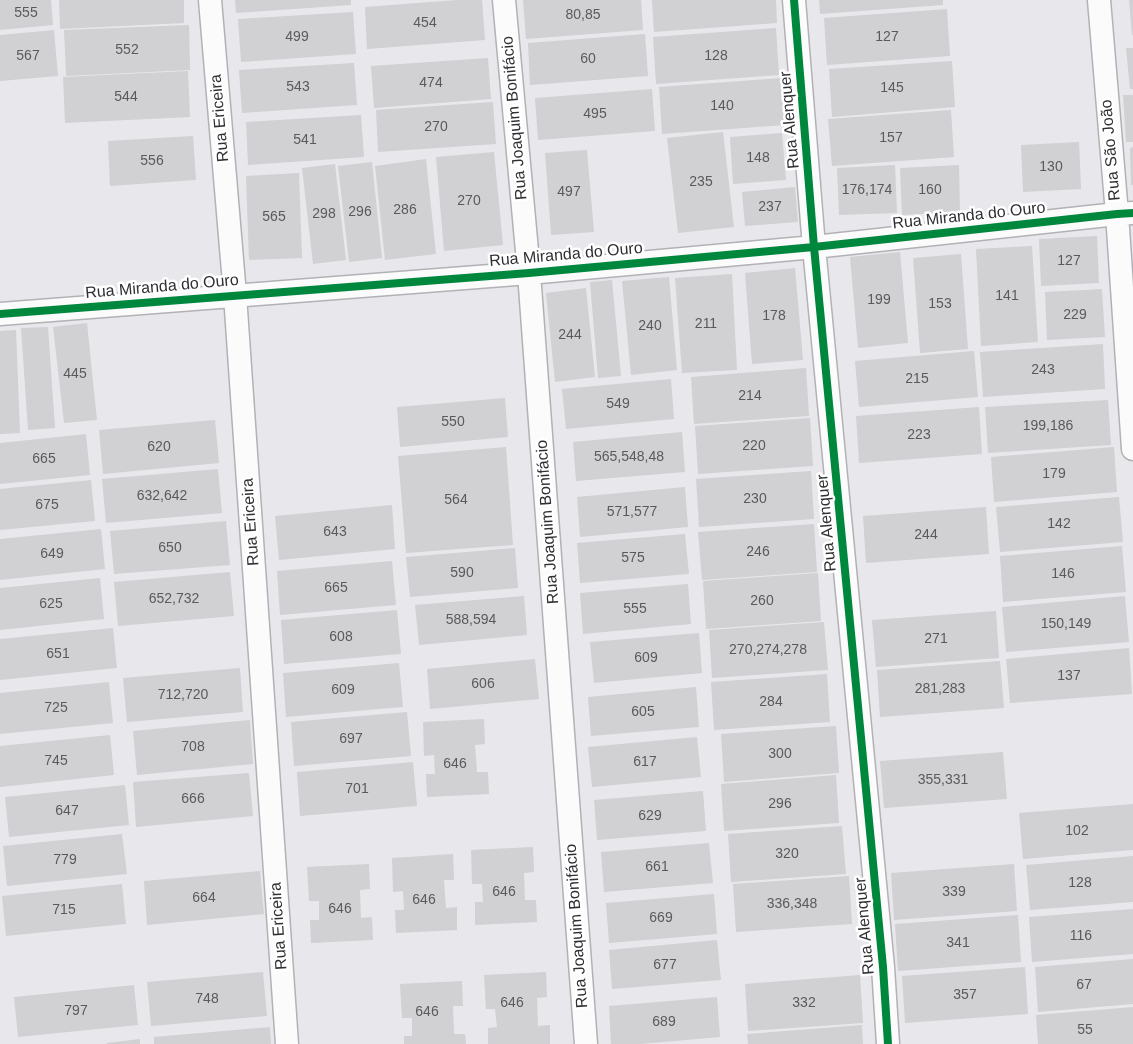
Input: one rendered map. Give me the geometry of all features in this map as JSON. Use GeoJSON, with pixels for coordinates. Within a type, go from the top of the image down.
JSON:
{"type":"FeatureCollection","features":[{"type":"Feature","properties":{"kind":"street","name":"Rua Ericeira"},"geometry":{"type":"LineString","coordinates":[[210,0],[235,296],[287,1044]]}},
{"type":"Feature","properties":{"kind":"street","name":"Rua Joaquim Bonifácio"},"geometry":{"type":"LineString","coordinates":[[504,0],[529,273],[586,1044]]}},
{"type":"Feature","properties":{"kind":"street","name":"Rua Alenquer"},"geometry":{"type":"LineString","coordinates":[[794,0],[814,247],[882,957],[888,1044]]}},
{"type":"Feature","properties":{"kind":"street","name":"Rua São João"},"geometry":{"type":"LineString","coordinates":[[1099,0],[1125,213],[1133,449]]}},
{"type":"Feature","properties":{"kind":"street","name":"Rua Miranda do Ouro"},"geometry":{"type":"LineString","coordinates":[[0,314],[529,273],[814,247],[1125,213]]}},
{"type":"Feature","properties":{"kind":"building"},"geometry":{"type":"Polygon","coordinates":[[[0,0],[51,0],[53,25],[0,30],[0,0]]]}},
{"type":"Feature","properties":{"kind":"building"},"geometry":{"type":"Polygon","coordinates":[[[59,0],[184,0],[184,23],[60,29],[59,0]]]}},
{"type":"Feature","properties":{"kind":"building"},"geometry":{"type":"Polygon","coordinates":[[[235,0],[351,0],[351,5],[236,13],[235,0]]]}},
{"type":"Feature","properties":{"kind":"building"},"geometry":{"type":"Polygon","coordinates":[[[482,0],[485,40],[367,49],[365,7],[482,0]]]}},
{"type":"Feature","properties":{"kind":"building"},"geometry":{"type":"Polygon","coordinates":[[[523,0],[641,0],[643,30],[526,39],[523,0]]]}},
{"type":"Feature","properties":{"kind":"building"},"geometry":{"type":"Polygon","coordinates":[[[652,0],[776,0],[777,23],[654,32],[652,0]]]}},
{"type":"Feature","properties":{"kind":"building"},"geometry":{"type":"Polygon","coordinates":[[[819,0],[943,0],[943,5],[820,14],[819,0]]]}},
{"type":"Feature","properties":{"kind":"building"},"geometry":{"type":"Polygon","coordinates":[[[1129,0],[1133,0],[1133,35],[1132,35],[1129,0]]]}},
{"type":"Feature","properties":{"kind":"building"},"geometry":{"type":"Polygon","coordinates":[[[947,9],[950,56],[827,65],[824,18],[947,9]]]}},
{"type":"Feature","properties":{"kind":"building"},"geometry":{"type":"Polygon","coordinates":[[[353,12],[356,54],[241,62],[238,19],[353,12]]]}},
{"type":"Feature","properties":{"kind":"building"},"geometry":{"type":"Polygon","coordinates":[[[189,25],[190,70],[66,76],[64,30],[189,25]]]}},
{"type":"Feature","properties":{"kind":"building"},"geometry":{"type":"Polygon","coordinates":[[[776,28],[779,75],[656,84],[653,37],[776,28]]]}},
{"type":"Feature","properties":{"kind":"building"},"geometry":{"type":"Polygon","coordinates":[[[54,30],[58,76],[0,81],[0,35],[54,30]]]}},
{"type":"Feature","properties":{"kind":"building"},"geometry":{"type":"Polygon","coordinates":[[[645,34],[648,76],[530,85],[528,43],[645,34]]]}},
{"type":"Feature","properties":{"kind":"building"},"geometry":{"type":"Polygon","coordinates":[[[1126,48],[1133,48],[1133,89],[1130,89],[1126,48]]]}},
{"type":"Feature","properties":{"kind":"building"},"geometry":{"type":"Polygon","coordinates":[[[488,58],[491,99],[374,108],[371,66],[488,58]]]}},
{"type":"Feature","properties":{"kind":"building"},"geometry":{"type":"Polygon","coordinates":[[[952,61],[955,107],[832,117],[829,69],[952,61]]]}},
{"type":"Feature","properties":{"kind":"building"},"geometry":{"type":"Polygon","coordinates":[[[354,63],[357,105],[242,113],[239,70],[354,63]]]}},
{"type":"Feature","properties":{"kind":"building"},"geometry":{"type":"Polygon","coordinates":[[[188,71],[190,117],[65,123],[63,77],[188,71]]]}},
{"type":"Feature","properties":{"kind":"building"},"geometry":{"type":"Polygon","coordinates":[[[782,78],[785,125],[662,134],[659,87],[782,78]]]}},
{"type":"Feature","properties":{"kind":"building"},"geometry":{"type":"Polygon","coordinates":[[[652,89],[655,131],[538,140],[535,98],[652,89]]]}},
{"type":"Feature","properties":{"kind":"building"},"geometry":{"type":"Polygon","coordinates":[[[1123,95],[1133,95],[1133,142],[1126,142],[1123,95]]]}},
{"type":"Feature","properties":{"kind":"building"},"geometry":{"type":"Polygon","coordinates":[[[493,102],[496,144],[378,152],[376,110],[493,102]]]}},
{"type":"Feature","properties":{"kind":"building"},"geometry":{"type":"Polygon","coordinates":[[[951,110],[954,157],[832,166],[828,119],[951,110]]]}},
{"type":"Feature","properties":{"kind":"building"},"geometry":{"type":"Polygon","coordinates":[[[361,115],[364,157],[248,165],[246,122],[361,115]]]}},
{"type":"Feature","properties":{"kind":"building"},"geometry":{"type":"Polygon","coordinates":[[[723,132],[734,227],[678,233],[667,138],[723,132]]]}},
{"type":"Feature","properties":{"kind":"building"},"geometry":{"type":"Polygon","coordinates":[[[782,133],[786,180],[733,184],[730,137],[782,133]]]}},
{"type":"Feature","properties":{"kind":"building"},"geometry":{"type":"Polygon","coordinates":[[[193,136],[196,180],[110,186],[108,141],[193,136]]]}},
{"type":"Feature","properties":{"kind":"building"},"geometry":{"type":"Polygon","coordinates":[[[1079,142],[1081,189],[1023,192],[1021,145],[1079,142]]]}},
{"type":"Feature","properties":{"kind":"building"},"geometry":{"type":"Polygon","coordinates":[[[1133,147],[1133,185],[1131,185],[1130,148],[1133,147]]]}},
{"type":"Feature","properties":{"kind":"building"},"geometry":{"type":"Polygon","coordinates":[[[587,150],[594,232],[551,235],[545,153],[587,150]]]}},
{"type":"Feature","properties":{"kind":"building"},"geometry":{"type":"Polygon","coordinates":[[[494,152],[503,245],[444,251],[436,157],[494,152]]]}},
{"type":"Feature","properties":{"kind":"building"},"geometry":{"type":"Polygon","coordinates":[[[426,159],[436,254],[385,260],[375,166],[426,159]]]}},
{"type":"Feature","properties":{"kind":"building"},"geometry":{"type":"Polygon","coordinates":[[[372,162],[382,258],[349,262],[338,166],[372,162]]]}},
{"type":"Feature","properties":{"kind":"building"},"geometry":{"type":"Polygon","coordinates":[[[335,164],[346,260],[313,264],[302,168],[335,164]]]}},
{"type":"Feature","properties":{"kind":"building"},"geometry":{"type":"Polygon","coordinates":[[[895,165],[897,213],[839,215],[837,168],[895,165]]]}},
{"type":"Feature","properties":{"kind":"building"},"geometry":{"type":"Polygon","coordinates":[[[959,165],[960,212],[902,215],[900,168],[959,165]]]}},
{"type":"Feature","properties":{"kind":"building"},"geometry":{"type":"Polygon","coordinates":[[[299,173],[302,258],[249,260],[246,176],[299,173]]]}},
{"type":"Feature","properties":{"kind":"building"},"geometry":{"type":"Polygon","coordinates":[[[795,187],[798,222],[745,226],[742,192],[795,187]]]}},
{"type":"Feature","properties":{"kind":"building"},"geometry":{"type":"Polygon","coordinates":[[[1097,236],[1099,283],[1041,286],[1039,239],[1097,236]]]}},
{"type":"Feature","properties":{"kind":"building"},"geometry":{"type":"Polygon","coordinates":[[[1032,246],[1038,342],[981,346],[976,249],[1032,246]]]}},
{"type":"Feature","properties":{"kind":"building"},"geometry":{"type":"Polygon","coordinates":[[[900,252],[908,343],[858,348],[850,257],[900,252]]]}},
{"type":"Feature","properties":{"kind":"building"},"geometry":{"type":"Polygon","coordinates":[[[961,254],[968,349],[920,353],[913,258],[961,254]]]}},
{"type":"Feature","properties":{"kind":"building"},"geometry":{"type":"Polygon","coordinates":[[[795,268],[803,360],[752,364],[745,273],[795,268]]]}},
{"type":"Feature","properties":{"kind":"building"},"geometry":{"type":"Polygon","coordinates":[[[732,274],[737,370],[682,373],[675,278],[732,274]]]}},
{"type":"Feature","properties":{"kind":"building"},"geometry":{"type":"Polygon","coordinates":[[[669,277],[677,370],[631,375],[622,281],[669,277]]]}},
{"type":"Feature","properties":{"kind":"building"},"geometry":{"type":"Polygon","coordinates":[[[612,280],[621,376],[598,378],[590,282],[612,280]]]}},
{"type":"Feature","properties":{"kind":"building"},"geometry":{"type":"Polygon","coordinates":[[[586,288],[595,377],[555,382],[546,293],[586,288]]]}},
{"type":"Feature","properties":{"kind":"building"},"geometry":{"type":"Polygon","coordinates":[[[1102,289],[1105,337],[1047,340],[1045,292],[1102,289]]]}},
{"type":"Feature","properties":{"kind":"building"},"geometry":{"type":"Polygon","coordinates":[[[87,323],[97,420],[64,423],[53,327],[87,323]]]}},
{"type":"Feature","properties":{"kind":"building"},"geometry":{"type":"Polygon","coordinates":[[[48,327],[55,428],[28,430],[21,328],[48,327]]]}},
{"type":"Feature","properties":{"kind":"building"},"geometry":{"type":"Polygon","coordinates":[[[16,330],[20,433],[0,434],[0,331],[16,330]]]}},
{"type":"Feature","properties":{"kind":"building"},"geometry":{"type":"Polygon","coordinates":[[[1103,344],[1105,389],[983,397],[980,352],[1103,344]]]}},
{"type":"Feature","properties":{"kind":"building"},"geometry":{"type":"Polygon","coordinates":[[[974,351],[978,397],[859,407],[855,361],[974,351]]]}},
{"type":"Feature","properties":{"kind":"building"},"geometry":{"type":"Polygon","coordinates":[[[806,368],[809,416],[694,424],[691,377],[806,368]]]}},
{"type":"Feature","properties":{"kind":"building"},"geometry":{"type":"Polygon","coordinates":[[[671,379],[674,419],[566,429],[562,389],[671,379]]]}},
{"type":"Feature","properties":{"kind":"building"},"geometry":{"type":"Polygon","coordinates":[[[505,398],[508,437],[400,447],[397,407],[505,398]]]}},
{"type":"Feature","properties":{"kind":"building"},"geometry":{"type":"Polygon","coordinates":[[[1108,400],[1111,445],[988,453],[985,407],[1108,400]]]}},
{"type":"Feature","properties":{"kind":"building"},"geometry":{"type":"Polygon","coordinates":[[[979,407],[982,454],[859,463],[856,416],[979,407]]]}},
{"type":"Feature","properties":{"kind":"building"},"geometry":{"type":"Polygon","coordinates":[[[810,418],[813,466],[698,474],[695,426],[810,418]]]}},
{"type":"Feature","properties":{"kind":"building"},"geometry":{"type":"Polygon","coordinates":[[[215,420],[219,463],[103,474],[99,430],[215,420]]]}},
{"type":"Feature","properties":{"kind":"building"},"geometry":{"type":"Polygon","coordinates":[[[682,432],[685,472],[576,481],[573,442],[682,432]]]}},
{"type":"Feature","properties":{"kind":"building"},"geometry":{"type":"Polygon","coordinates":[[[86,434],[90,475],[0,484],[0,443],[86,434]]]}},
{"type":"Feature","properties":{"kind":"building"},"geometry":{"type":"Polygon","coordinates":[[[506,447],[513,545],[406,553],[398,456],[506,447]]]}},
{"type":"Feature","properties":{"kind":"building"},"geometry":{"type":"Polygon","coordinates":[[[1114,447],[1117,492],[994,502],[991,457],[1114,447]]]}},
{"type":"Feature","properties":{"kind":"building"},"geometry":{"type":"Polygon","coordinates":[[[218,469],[222,513],[106,523],[102,479],[218,469]]]}},
{"type":"Feature","properties":{"kind":"building"},"geometry":{"type":"Polygon","coordinates":[[[811,471],[814,519],[699,527],[696,479],[811,471]]]}},
{"type":"Feature","properties":{"kind":"building"},"geometry":{"type":"Polygon","coordinates":[[[91,480],[95,521],[0,530],[0,489],[91,480]]]}},
{"type":"Feature","properties":{"kind":"building"},"geometry":{"type":"Polygon","coordinates":[[[685,487],[688,527],[580,537],[577,497],[685,487]]]}},
{"type":"Feature","properties":{"kind":"building"},"geometry":{"type":"Polygon","coordinates":[[[1119,497],[1123,542],[1000,552],[996,507],[1119,497]]]}},
{"type":"Feature","properties":{"kind":"building"},"geometry":{"type":"Polygon","coordinates":[[[392,505],[395,549],[279,560],[275,516],[392,505]]]}},
{"type":"Feature","properties":{"kind":"building"},"geometry":{"type":"Polygon","coordinates":[[[986,507],[989,554],[866,563],[863,516],[986,507]]]}},
{"type":"Feature","properties":{"kind":"building"},"geometry":{"type":"Polygon","coordinates":[[[226,521],[230,565],[114,574],[110,531],[226,521]]]}},
{"type":"Feature","properties":{"kind":"building"},"geometry":{"type":"Polygon","coordinates":[[[814,524],[817,572],[702,580],[698,532],[814,524]]]}},
{"type":"Feature","properties":{"kind":"building"},"geometry":{"type":"Polygon","coordinates":[[[101,529],[105,569],[0,580],[0,539],[101,529]]]}},
{"type":"Feature","properties":{"kind":"building"},"geometry":{"type":"Polygon","coordinates":[[[685,534],[689,574],[580,583],[577,543],[685,534]]]}},
{"type":"Feature","properties":{"kind":"building"},"geometry":{"type":"Polygon","coordinates":[[[1122,546],[1126,592],[1003,602],[1000,556],[1122,546]]]}},
{"type":"Feature","properties":{"kind":"building"},"geometry":{"type":"Polygon","coordinates":[[[515,548],[518,588],[410,597],[406,557],[515,548]]]}},
{"type":"Feature","properties":{"kind":"building"},"geometry":{"type":"Polygon","coordinates":[[[392,561],[396,605],[280,615],[277,571],[392,561]]]}},
{"type":"Feature","properties":{"kind":"building"},"geometry":{"type":"Polygon","coordinates":[[[230,572],[234,616],[118,626],[114,582],[230,572]]]}},
{"type":"Feature","properties":{"kind":"building"},"geometry":{"type":"Polygon","coordinates":[[[818,573],[821,621],[706,629],[703,581],[818,573]]]}},
{"type":"Feature","properties":{"kind":"building"},"geometry":{"type":"Polygon","coordinates":[[[100,578],[104,619],[0,630],[0,588],[100,578]]]}},
{"type":"Feature","properties":{"kind":"building"},"geometry":{"type":"Polygon","coordinates":[[[688,584],[691,624],[583,634],[580,593],[688,584]]]}},
{"type":"Feature","properties":{"kind":"building"},"geometry":{"type":"Polygon","coordinates":[[[524,596],[527,635],[419,645],[415,605],[524,596]]]}},
{"type":"Feature","properties":{"kind":"building"},"geometry":{"type":"Polygon","coordinates":[[[1125,596],[1129,642],[1006,652],[1002,607],[1125,596]]]}},
{"type":"Feature","properties":{"kind":"building"},"geometry":{"type":"Polygon","coordinates":[[[397,610],[401,654],[284,664],[281,620],[397,610]]]}},
{"type":"Feature","properties":{"kind":"building"},"geometry":{"type":"Polygon","coordinates":[[[996,611],[999,658],[876,667],[872,620],[996,611]]]}},
{"type":"Feature","properties":{"kind":"building"},"geometry":{"type":"Polygon","coordinates":[[[824,622],[828,670],[712,678],[709,630],[824,622]]]}},
{"type":"Feature","properties":{"kind":"building"},"geometry":{"type":"Polygon","coordinates":[[[113,628],[117,668],[0,680],[0,639],[113,628]]]}},
{"type":"Feature","properties":{"kind":"building"},"geometry":{"type":"Polygon","coordinates":[[[699,633],[702,673],[594,683],[590,642],[699,633]]]}},
{"type":"Feature","properties":{"kind":"building"},"geometry":{"type":"Polygon","coordinates":[[[1129,648],[1132,694],[1010,703],[1006,659],[1129,648]]]}},
{"type":"Feature","properties":{"kind":"building"},"geometry":{"type":"Polygon","coordinates":[[[535,659],[539,699],[430,709],[427,669],[535,659]]]}},
{"type":"Feature","properties":{"kind":"building"},"geometry":{"type":"Polygon","coordinates":[[[1000,661],[1004,708],[880,717],[877,670],[1000,661]]]}},
{"type":"Feature","properties":{"kind":"building"},"geometry":{"type":"Polygon","coordinates":[[[399,663],[403,707],[286,717],[283,673],[399,663]]]}},
{"type":"Feature","properties":{"kind":"building"},"geometry":{"type":"Polygon","coordinates":[[[240,668],[243,712],[127,722],[123,678],[240,668]]]}},
{"type":"Feature","properties":{"kind":"building"},"geometry":{"type":"Polygon","coordinates":[[[827,674],[830,722],[714,730],[711,682],[827,674]]]}},
{"type":"Feature","properties":{"kind":"building"},"geometry":{"type":"Polygon","coordinates":[[[109,682],[113,723],[0,734],[0,693],[109,682]]]}},
{"type":"Feature","properties":{"kind":"building"},"geometry":{"type":"Polygon","coordinates":[[[696,687],[699,727],[591,736],[588,697],[696,687]]]}},
{"type":"Feature","properties":{"kind":"building"},"geometry":{"type":"Polygon","coordinates":[[[407,712],[411,756],[294,766],[291,722],[407,712]]]}},
{"type":"Feature","properties":{"kind":"building"},"geometry":{"type":"Polygon","coordinates":[[[484,719],[485,744],[475,745],[477,772],[488,772],[489,794],[427,797],[426,774],[435,774],[434,755],[424,756],[423,722],[484,719]]]}},
{"type":"Feature","properties":{"kind":"building"},"geometry":{"type":"Polygon","coordinates":[[[250,720],[253,764],[137,775],[133,731],[250,720]]]}},
{"type":"Feature","properties":{"kind":"building"},"geometry":{"type":"Polygon","coordinates":[[[836,726],[839,773],[724,782],[721,734],[836,726]]]}},
{"type":"Feature","properties":{"kind":"building"},"geometry":{"type":"Polygon","coordinates":[[[110,735],[114,775],[0,787],[0,746],[110,735]]]}},
{"type":"Feature","properties":{"kind":"building"},"geometry":{"type":"Polygon","coordinates":[[[697,737],[701,777],[592,787],[588,747],[697,737]]]}},
{"type":"Feature","properties":{"kind":"building"},"geometry":{"type":"Polygon","coordinates":[[[1003,752],[1007,799],[884,808],[880,761],[1003,752]]]}},
{"type":"Feature","properties":{"kind":"building"},"geometry":{"type":"Polygon","coordinates":[[[413,762],[417,806],[300,816],[297,772],[413,762]]]}},
{"type":"Feature","properties":{"kind":"building"},"geometry":{"type":"Polygon","coordinates":[[[249,773],[253,816],[136,827],[133,782],[249,773]]]}},
{"type":"Feature","properties":{"kind":"building"},"geometry":{"type":"Polygon","coordinates":[[[836,775],[839,823],[724,831],[721,784],[836,775]]]}},
{"type":"Feature","properties":{"kind":"building"},"geometry":{"type":"Polygon","coordinates":[[[125,785],[129,825],[9,837],[5,797],[125,785]]]}},
{"type":"Feature","properties":{"kind":"building"},"geometry":{"type":"Polygon","coordinates":[[[703,791],[706,831],[597,840],[594,800],[703,791]]]}},
{"type":"Feature","properties":{"kind":"building"},"geometry":{"type":"Polygon","coordinates":[[[1133,804],[1133,850],[1023,859],[1019,813],[1133,804]]]}},
{"type":"Feature","properties":{"kind":"building"},"geometry":{"type":"Polygon","coordinates":[[[842,826],[846,874],[731,882],[728,834],[842,826]]]}},
{"type":"Feature","properties":{"kind":"building"},"geometry":{"type":"Polygon","coordinates":[[[122,834],[127,874],[7,886],[3,846],[122,834]]]}},
{"type":"Feature","properties":{"kind":"building"},"geometry":{"type":"Polygon","coordinates":[[[709,843],[713,883],[604,892],[601,852],[709,843]]]}},
{"type":"Feature","properties":{"kind":"building"},"geometry":{"type":"Polygon","coordinates":[[[533,847],[534,872],[524,873],[525,900],[536,900],[537,922],[475,925],[475,902],[483,902],[482,884],[472,884],[471,850],[533,847]]]}},
{"type":"Feature","properties":{"kind":"building"},"geometry":{"type":"Polygon","coordinates":[[[453,854],[454,880],[444,880],[446,908],[457,907],[457,930],[396,933],[395,910],[404,910],[403,891],[393,892],[392,858],[453,854]]]}},
{"type":"Feature","properties":{"kind":"building"},"geometry":{"type":"Polygon","coordinates":[[[1133,856],[1133,902],[1030,910],[1026,865],[1133,856]]]}},
{"type":"Feature","properties":{"kind":"building"},"geometry":{"type":"Polygon","coordinates":[[[369,864],[370,889],[360,890],[361,918],[372,917],[373,940],[311,943],[310,920],[319,920],[319,901],[309,901],[307,867],[369,864]]]}},
{"type":"Feature","properties":{"kind":"building"},"geometry":{"type":"Polygon","coordinates":[[[1014,864],[1017,911],[894,920],[891,873],[1014,864]]]}},
{"type":"Feature","properties":{"kind":"building"},"geometry":{"type":"Polygon","coordinates":[[[260,871],[264,914],[147,925],[144,881],[260,871]]]}},
{"type":"Feature","properties":{"kind":"building"},"geometry":{"type":"Polygon","coordinates":[[[849,876],[852,924],[736,932],[733,884],[849,876]]]}},
{"type":"Feature","properties":{"kind":"building"},"geometry":{"type":"Polygon","coordinates":[[[122,884],[126,924],[6,936],[2,896],[122,884]]]}},
{"type":"Feature","properties":{"kind":"building"},"geometry":{"type":"Polygon","coordinates":[[[714,894],[717,934],[609,943],[606,903],[714,894]]]}},
{"type":"Feature","properties":{"kind":"building"},"geometry":{"type":"Polygon","coordinates":[[[1133,909],[1133,954],[1032,962],[1029,917],[1133,909]]]}},
{"type":"Feature","properties":{"kind":"building"},"geometry":{"type":"Polygon","coordinates":[[[1018,915],[1021,962],[898,971],[895,924],[1018,915]]]}},
{"type":"Feature","properties":{"kind":"building"},"geometry":{"type":"Polygon","coordinates":[[[717,940],[721,980],[612,989],[609,950],[717,940]]]}},
{"type":"Feature","properties":{"kind":"building"},"geometry":{"type":"Polygon","coordinates":[[[1133,959],[1133,1004],[1038,1012],[1035,967],[1133,959]]]}},
{"type":"Feature","properties":{"kind":"building"},"geometry":{"type":"Polygon","coordinates":[[[1025,967],[1028,1014],[905,1023],[902,976],[1025,967]]]}},
{"type":"Feature","properties":{"kind":"building"},"geometry":{"type":"Polygon","coordinates":[[[263,972],[267,1016],[151,1026],[147,982],[263,972]]]}},
{"type":"Feature","properties":{"kind":"building"},"geometry":{"type":"Polygon","coordinates":[[[546,972],[547,997],[537,998],[538,1026],[550,1025],[550,1044],[488,1044],[488,1028],[497,1027],[495,1009],[486,1009],[484,975],[546,972]]]}},
{"type":"Feature","properties":{"kind":"building"},"geometry":{"type":"Polygon","coordinates":[[[860,975],[863,1023],[748,1031],[745,984],[860,975]]]}},
{"type":"Feature","properties":{"kind":"building"},"geometry":{"type":"Polygon","coordinates":[[[462,981],[463,1006],[453,1006],[454,1034],[465,1034],[466,1044],[404,1044],[404,1036],[412,1036],[412,1018],[402,1018],[400,984],[462,981]]]}},
{"type":"Feature","properties":{"kind":"building"},"geometry":{"type":"Polygon","coordinates":[[[134,985],[138,1025],[18,1037],[14,997],[134,985]]]}},
{"type":"Feature","properties":{"kind":"building"},"geometry":{"type":"Polygon","coordinates":[[[717,997],[720,1037],[640,1044],[611,1044],[609,1006],[717,997]]]}},
{"type":"Feature","properties":{"kind":"building"},"geometry":{"type":"Polygon","coordinates":[[[1133,1007],[1133,1044],[1038,1044],[1036,1015],[1133,1007]]]}},
{"type":"Feature","properties":{"kind":"building"},"geometry":{"type":"Polygon","coordinates":[[[862,1025],[863,1044],[748,1044],[747,1034],[862,1025]]]}},
{"type":"Feature","properties":{"kind":"building"},"geometry":{"type":"Polygon","coordinates":[[[270,1027],[271,1044],[154,1044],[154,1037],[270,1027]]]}},
{"type":"Feature","properties":{"kind":"building"},"geometry":{"type":"Polygon","coordinates":[[[140,1039],[140,1044],[107,1044],[107,1043],[140,1039]]]}},
{"type":"Feature","properties":{"kind":"cycle path"},"geometry":{"type":"LineString","coordinates":[[794,0],[814,247],[883,967],[888,1044]]}},
{"type":"Feature","properties":{"kind":"cycle path"},"geometry":{"type":"LineString","coordinates":[[0,314],[529,273],[814,247],[1133,213]]}}]}
